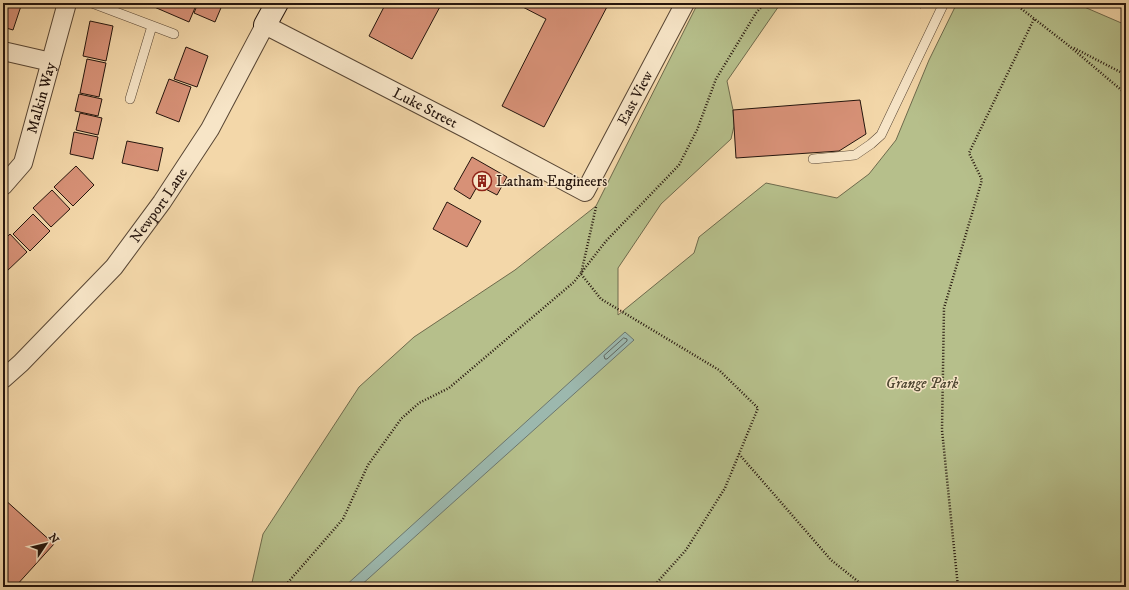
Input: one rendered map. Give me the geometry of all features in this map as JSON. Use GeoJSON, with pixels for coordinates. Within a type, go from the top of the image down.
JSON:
{"type":"FeatureCollection","features":[{"type":"Feature","properties":{"kind":"street","name":"Malkin Way"},"geometry":{"type":"LineString","coordinates":[[3,186],[23,164],[67,3]]}},
{"type":"Feature","properties":{"kind":"street","name":"Newport Lane"},"geometry":{"type":"LineString","coordinates":[[3,379],[21,363],[114,267],[162,202],[210,129],[277,3]]}},
{"type":"Feature","properties":{"kind":"street","name":"East View"},"geometry":{"type":"LineString","coordinates":[[590,199],[685,3]]}},
{"type":"Feature","properties":{"kind":"street","name":"Luke Street"},"geometry":{"type":"LineString","coordinates":[[265,25],[467,129],[590,199]]}},
{"type":"Feature","properties":{"kind":"street"},"geometry":{"type":"LineString","coordinates":[[3,51],[52,62]]}},
{"type":"Feature","properties":{"kind":"lane"},"geometry":{"type":"LineString","coordinates":[[92,3],[174,34]]}},
{"type":"Feature","properties":{"kind":"lane"},"geometry":{"type":"LineString","coordinates":[[813,159],[856,155],[881,135],[944,3]]}},
{"type":"Feature","properties":{"kind":"lane"},"geometry":{"type":"LineString","coordinates":[[130,99],[152,26]]}},
{"type":"Feature","properties":{"kind":"path"},"geometry":{"type":"LineString","coordinates":[[284,587],[343,519],[368,465],[400,419],[419,403],[449,388],[574,282],[606,241],[679,165],[697,130],[716,79],[756,13],[765,3]]}},
{"type":"Feature","properties":{"kind":"path"},"geometry":{"type":"LineString","coordinates":[[1014,3],[1068,45],[1126,94]]}},
{"type":"Feature","properties":{"kind":"path"},"geometry":{"type":"LineString","coordinates":[[958,587],[942,430],[944,308],[982,180],[969,153],[1034,19]]}},
{"type":"Feature","properties":{"kind":"path"},"geometry":{"type":"LineString","coordinates":[[1068,45],[1126,75]]}},
{"type":"Feature","properties":{"kind":"path"},"geometry":{"type":"LineString","coordinates":[[590,199],[581,274],[601,299],[719,370],[758,408],[725,488],[686,550],[653,587]]}},
{"type":"Feature","properties":{"kind":"path"},"geometry":{"type":"LineString","coordinates":[[739,454],[831,560],[865,587]]}},
{"type":"Feature","properties":{"kind":"green space","name":"Grange Park"},"geometry":{"type":"Polygon","coordinates":[[[698,3],[781,3],[727,81],[733,110],[734,126],[731,139],[661,204],[618,268],[618,315],[694,253],[699,237],[766,183],[837,198],[869,174],[896,140],[929,60],[957,3],[1075,3],[1126,25],[1126,587],[251,587],[263,534],[359,387],[414,337],[515,270],[596,206],[698,3]]]}},
{"type":"Feature","properties":{"kind":"water"},"geometry":{"type":"Polygon","coordinates":[[[625,332],[634,340],[359,587],[344,587],[625,332]]]}},
{"type":"Feature","properties":{"kind":"building"},"geometry":{"type":"Polygon","coordinates":[[[3,3],[12,3],[21,6],[13,30],[3,27],[3,3]]]}},
{"type":"Feature","properties":{"kind":"building"},"geometry":{"type":"Polygon","coordinates":[[[145,3],[197,3],[189,22],[145,3]]]}},
{"type":"Feature","properties":{"kind":"building"},"geometry":{"type":"Polygon","coordinates":[[[198,3],[223,3],[215,22],[194,13],[198,3]]]}},
{"type":"Feature","properties":{"kind":"building"},"geometry":{"type":"Polygon","coordinates":[[[386,3],[442,3],[412,59],[369,36],[386,3]]]}},
{"type":"Feature","properties":{"kind":"building"},"geometry":{"type":"Polygon","coordinates":[[[515,3],[609,3],[544,127],[502,106],[546,19],[515,3]]]}},
{"type":"Feature","properties":{"kind":"building"},"geometry":{"type":"Polygon","coordinates":[[[911,3],[923,3],[921,8],[911,3]]]}},
{"type":"Feature","properties":{"kind":"building"},"geometry":{"type":"Polygon","coordinates":[[[90,21],[113,26],[106,61],[83,56],[90,21]]]}},
{"type":"Feature","properties":{"kind":"building"},"geometry":{"type":"Polygon","coordinates":[[[186,47],[208,56],[197,87],[174,79],[186,47]]]}},
{"type":"Feature","properties":{"kind":"building"},"geometry":{"type":"Polygon","coordinates":[[[87,59],[106,63],[99,97],[80,93],[87,59]]]}},
{"type":"Feature","properties":{"kind":"building"},"geometry":{"type":"Polygon","coordinates":[[[169,79],[191,87],[179,122],[156,113],[169,79]]]}},
{"type":"Feature","properties":{"kind":"building"},"geometry":{"type":"Polygon","coordinates":[[[79,94],[102,99],[98,116],[75,111],[79,94]]]}},
{"type":"Feature","properties":{"kind":"building"},"geometry":{"type":"Polygon","coordinates":[[[860,100],[866,134],[839,151],[736,158],[733,110],[860,100]]]}},
{"type":"Feature","properties":{"kind":"building"},"geometry":{"type":"Polygon","coordinates":[[[80,113],[102,118],[98,135],[76,130],[80,113]]]}},
{"type":"Feature","properties":{"kind":"building"},"geometry":{"type":"Polygon","coordinates":[[[74,132],[98,137],[93,159],[70,154],[74,132]]]}},
{"type":"Feature","properties":{"kind":"building"},"geometry":{"type":"Polygon","coordinates":[[[127,141],[163,148],[158,171],[122,163],[127,141]]]}},
{"type":"Feature","properties":{"kind":"building","name":"Latham Engineers"},"geometry":{"type":"Polygon","coordinates":[[[472,157],[507,177],[497,195],[478,185],[470,199],[454,189],[472,157]]]}},
{"type":"Feature","properties":{"kind":"building"},"geometry":{"type":"Polygon","coordinates":[[[76,166],[94,185],[73,206],[54,187],[76,166]]]}},
{"type":"Feature","properties":{"kind":"building"},"geometry":{"type":"Polygon","coordinates":[[[52,190],[70,209],[51,227],[33,208],[52,190]]]}},
{"type":"Feature","properties":{"kind":"building"},"geometry":{"type":"Polygon","coordinates":[[[447,202],[481,221],[467,247],[433,229],[447,202]]]}},
{"type":"Feature","properties":{"kind":"building"},"geometry":{"type":"Polygon","coordinates":[[[33,214],[50,231],[30,251],[13,234],[33,214]]]}},
{"type":"Feature","properties":{"kind":"building"},"geometry":{"type":"Polygon","coordinates":[[[10,234],[27,252],[7,271],[3,267],[3,241],[10,234]]]}},
{"type":"Feature","properties":{"kind":"building"},"geometry":{"type":"Polygon","coordinates":[[[3,498],[54,544],[15,587],[7,587],[3,584],[3,498]]]}},
{"type":"Feature","properties":{"kind":"place","name":"Latham Engineers"},"geometry":{"type":"Point","coordinates":[482,181]}}]}
